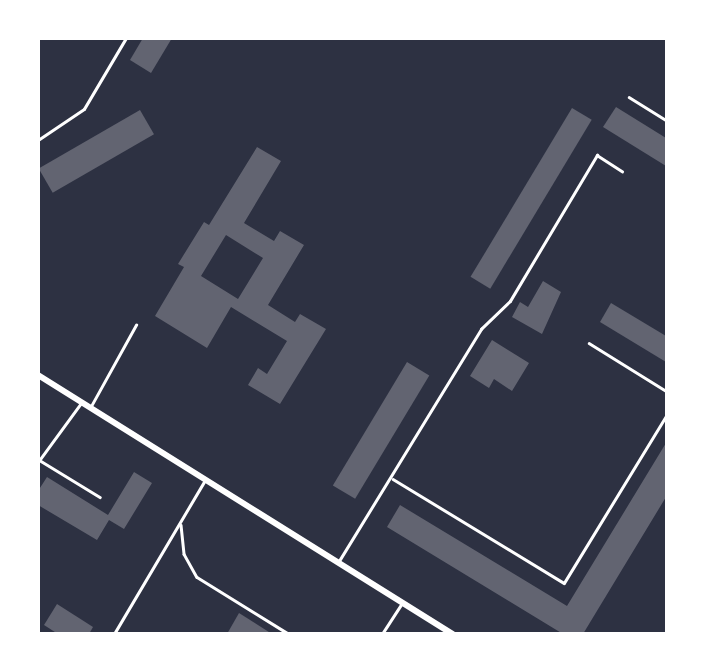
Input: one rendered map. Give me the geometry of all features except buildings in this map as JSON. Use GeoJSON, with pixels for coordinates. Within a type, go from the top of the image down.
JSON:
{"type":"FeatureCollection","features":[{"type":"Feature","properties":{"kind":"street"},"geometry":{"type":"LineString","coordinates":[[38,375],[453,634]]}},
{"type":"Feature","properties":{"kind":"lane"},"geometry":{"type":"LineString","coordinates":[[38,140],[84,109],[126,38]]}},
{"type":"Feature","properties":{"kind":"lane"},"geometry":{"type":"LineString","coordinates":[[629,97],[667,120]]}},
{"type":"Feature","properties":{"kind":"lane"},"geometry":{"type":"LineString","coordinates":[[338,562],[392,479],[481,330],[510,301],[597,156],[622,171]]}},
{"type":"Feature","properties":{"kind":"lane"},"geometry":{"type":"LineString","coordinates":[[89,409],[136,325]]}},
{"type":"Feature","properties":{"kind":"lane"},"geometry":{"type":"LineString","coordinates":[[589,344],[667,391]]}},
{"type":"Feature","properties":{"kind":"lane"},"geometry":{"type":"LineString","coordinates":[[82,403],[40,462],[100,497]]}},
{"type":"Feature","properties":{"kind":"lane"},"geometry":{"type":"LineString","coordinates":[[392,479],[564,583],[667,416]]}},
{"type":"Feature","properties":{"kind":"lane"},"geometry":{"type":"LineString","coordinates":[[120,634],[115,632],[205,480]]}},
{"type":"Feature","properties":{"kind":"lane"},"geometry":{"type":"LineString","coordinates":[[181,521],[184,554],[197,577],[289,634]]}},
{"type":"Feature","properties":{"kind":"lane"},"geometry":{"type":"LineString","coordinates":[[382,634],[402,603]]}}]}
